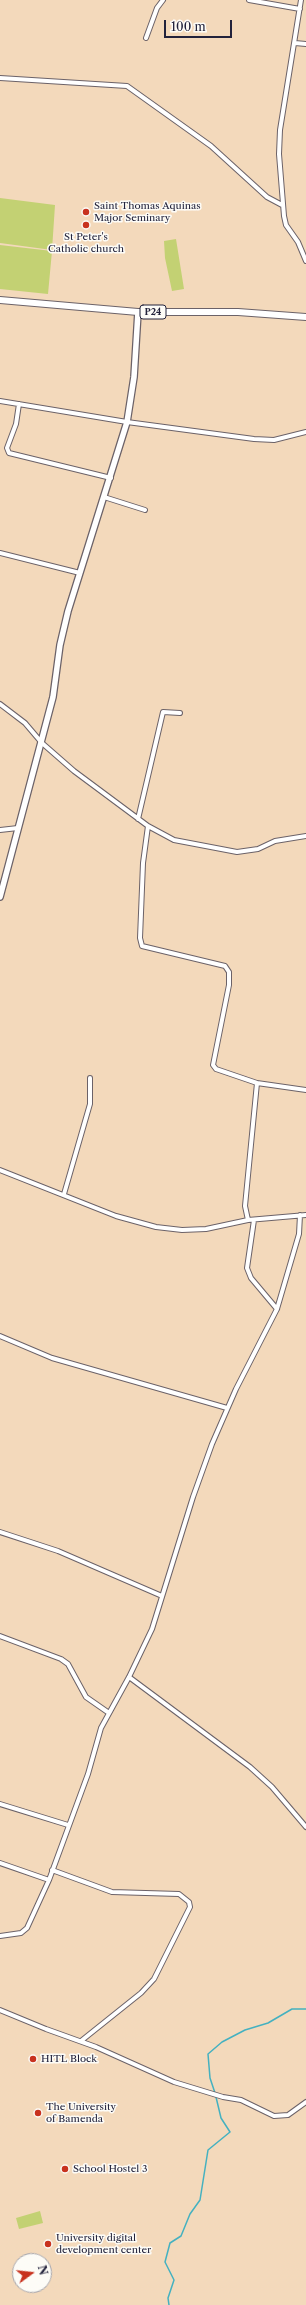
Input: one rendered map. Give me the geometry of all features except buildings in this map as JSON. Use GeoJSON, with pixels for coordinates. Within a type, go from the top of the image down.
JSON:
{"type":"FeatureCollection","features":[{"type":"Feature","properties":{"kind":"main road","name":"P24"},"geometry":{"type":"LineString","coordinates":[[0,300],[138,312],[238,312],[306,317]]}},
{"type":"Feature","properties":{"kind":"street"},"geometry":{"type":"LineString","coordinates":[[146,38],[157,8],[163,0]]}},
{"type":"Feature","properties":{"kind":"street"},"geometry":{"type":"LineString","coordinates":[[249,0],[300,9]]}},
{"type":"Feature","properties":{"kind":"street"},"geometry":{"type":"LineString","coordinates":[[301,0],[280,130],[280,181],[286,225],[298,242],[306,262]]}},
{"type":"Feature","properties":{"kind":"street"},"geometry":{"type":"LineString","coordinates":[[295,43],[306,44]]}},
{"type":"Feature","properties":{"kind":"street"},"geometry":{"type":"LineString","coordinates":[[0,78],[127,86],[211,146],[267,197],[282,204]]}},
{"type":"Feature","properties":{"kind":"street"},"geometry":{"type":"LineString","coordinates":[[0,897],[53,697],[60,645],[80,573],[127,422],[134,377],[138,312]]}},
{"type":"Feature","properties":{"kind":"street"},"geometry":{"type":"LineString","coordinates":[[0,401],[127,422],[264,440],[274,440],[306,432]]}},
{"type":"Feature","properties":{"kind":"street"},"geometry":{"type":"LineString","coordinates":[[19,404],[16,424],[7,448],[9,453],[110,478]]}},
{"type":"Feature","properties":{"kind":"street"},"geometry":{"type":"LineString","coordinates":[[104,497],[145,510]]}},
{"type":"Feature","properties":{"kind":"street"},"geometry":{"type":"LineString","coordinates":[[0,554],[80,573]]}},
{"type":"Feature","properties":{"kind":"street"},"geometry":{"type":"LineString","coordinates":[[0,704],[25,723],[42,743],[74,771],[148,826],[174,840],[238,852],[258,850],[275,841],[306,836]]}},
{"type":"Feature","properties":{"kind":"street"},"geometry":{"type":"LineString","coordinates":[[138,819],[163,712],[180,713]]}},
{"type":"Feature","properties":{"kind":"street"},"geometry":{"type":"LineString","coordinates":[[148,826],[144,845],[140,938],[142,946],[225,966],[229,972],[229,985],[212,1065],[216,1069],[257,1083],[306,1090]]}},
{"type":"Feature","properties":{"kind":"street"},"geometry":{"type":"LineString","coordinates":[[0,830],[18,828]]}},
{"type":"Feature","properties":{"kind":"street"},"geometry":{"type":"LineString","coordinates":[[64,1194],[90,1104],[90,1078]]}},
{"type":"Feature","properties":{"kind":"street"},"geometry":{"type":"LineString","coordinates":[[248,1220],[245,1206],[257,1083]]}},
{"type":"Feature","properties":{"kind":"street"},"geometry":{"type":"LineString","coordinates":[[0,1170],[64,1194],[116,1216],[156,1227],[182,1230],[206,1228],[248,1220],[306,1215]]}},
{"type":"Feature","properties":{"kind":"street"},"geometry":{"type":"LineString","coordinates":[[0,1936],[21,1933],[27,1928],[49,1880],[88,1774],[101,1728],[129,1678],[152,1629],[193,1497],[227,1408],[277,1309],[299,1234],[300,1215]]}},
{"type":"Feature","properties":{"kind":"street"},"geometry":{"type":"LineString","coordinates":[[254,1220],[247,1268],[251,1278],[277,1309]]}},
{"type":"Feature","properties":{"kind":"street"},"geometry":{"type":"LineString","coordinates":[[0,1336],[52,1358],[227,1408]]}},
{"type":"Feature","properties":{"kind":"street"},"geometry":{"type":"LineString","coordinates":[[0,1532],[58,1551],[162,1596]]}},
{"type":"Feature","properties":{"kind":"street"},"geometry":{"type":"LineString","coordinates":[[0,1636],[61,1659],[68,1664],[86,1697],[109,1713]]}},
{"type":"Feature","properties":{"kind":"street"},"geometry":{"type":"LineString","coordinates":[[129,1678],[250,1767],[272,1787],[306,1827]]}},
{"type":"Feature","properties":{"kind":"street"},"geometry":{"type":"LineString","coordinates":[[0,1804],[68,1825]]}},
{"type":"Feature","properties":{"kind":"street"},"geometry":{"type":"LineString","coordinates":[[0,1863],[49,1880]]}},
{"type":"Feature","properties":{"kind":"street"},"geometry":{"type":"LineString","coordinates":[[52,1870],[112,1892],[178,1894],[186,1898],[190,1907],[154,1979],[140,1993],[81,2041]]}},
{"type":"Feature","properties":{"kind":"street"},"geometry":{"type":"LineString","coordinates":[[0,2010],[46,2029],[81,2041],[174,2082],[223,2098],[241,2100],[274,2116],[288,2114],[306,2102]]}},
{"type":"Feature","properties":{"kind":"green space"},"geometry":{"type":"Polygon","coordinates":[[[0,198],[55,205],[52,250],[0,243],[0,198]]]}},
{"type":"Feature","properties":{"kind":"green space"},"geometry":{"type":"Polygon","coordinates":[[[176,239],[184,289],[172,291],[165,258],[164,241],[176,239]]]}},
{"type":"Feature","properties":{"kind":"green space"},"geometry":{"type":"Polygon","coordinates":[[[0,245],[52,251],[48,294],[0,289],[0,245]]]}},
{"type":"Feature","properties":{"kind":"green space"},"geometry":{"type":"Polygon","coordinates":[[[40,2211],[43,2223],[19,2229],[16,2218],[40,2211]]]}},
{"type":"Feature","properties":{"kind":"waterway"},"geometry":{"type":"LineString","coordinates":[[215,2093],[210,2078],[208,2054],[222,2042],[245,2030],[268,2023],[292,2009],[306,2009]]}},
{"type":"Feature","properties":{"kind":"waterway"},"geometry":{"type":"LineString","coordinates":[[169,2305],[168,2298],[174,2280],[165,2262],[170,2243],[181,2236],[190,2214],[200,2200],[208,2150],[230,2132],[221,2118],[216,2097]]}},
{"type":"Feature","properties":{"kind":"place","name":"Saint Thomas Aquinas Major Seminary"},"geometry":{"type":"Point","coordinates":[86,212]}},
{"type":"Feature","properties":{"kind":"place","name":"St Peter's Catholic church"},"geometry":{"type":"Point","coordinates":[86,225]}},
{"type":"Feature","properties":{"kind":"place","name":"HITL Block"},"geometry":{"type":"Point","coordinates":[33,2059]}},
{"type":"Feature","properties":{"kind":"place","name":"The University of Bamenda"},"geometry":{"type":"Point","coordinates":[38,2113]}},
{"type":"Feature","properties":{"kind":"place","name":"School Hostel 3"},"geometry":{"type":"Point","coordinates":[65,2169]}},
{"type":"Feature","properties":{"kind":"place","name":"University digital development center"},"geometry":{"type":"Point","coordinates":[48,2244]}}]}
